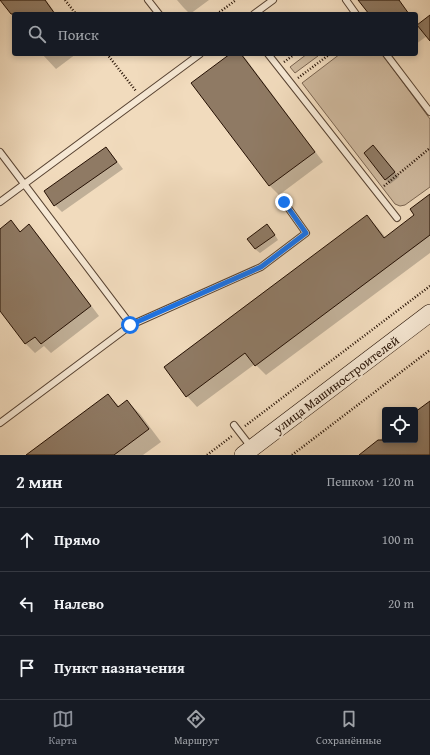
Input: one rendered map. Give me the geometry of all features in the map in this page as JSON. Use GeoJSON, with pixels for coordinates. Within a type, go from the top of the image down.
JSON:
{"type":"FeatureCollection","features":[{"type":"Feature","properties":{"kind":"main road","name":"улица Машиностроителей"},"geometry":{"type":"LineString","coordinates":[[247,452],[430,313]]}},
{"type":"Feature","properties":{"kind":"lane"},"geometry":{"type":"LineString","coordinates":[[148,0],[157,12]]}},
{"type":"Feature","properties":{"kind":"lane"},"geometry":{"type":"LineString","coordinates":[[257,12],[273,0]]}},
{"type":"Feature","properties":{"kind":"lane"},"geometry":{"type":"LineString","coordinates":[[346,0],[355,12]]}},
{"type":"Feature","properties":{"kind":"lane"},"geometry":{"type":"LineString","coordinates":[[0,202],[141,97],[191,56]]}},
{"type":"Feature","properties":{"kind":"lane"},"geometry":{"type":"LineString","coordinates":[[270,56],[397,218]]}},
{"type":"Feature","properties":{"kind":"lane"},"geometry":{"type":"LineString","coordinates":[[388,56],[430,112]]}},
{"type":"Feature","properties":{"kind":"lane"},"geometry":{"type":"LineString","coordinates":[[0,152],[130,325]]}},
{"type":"Feature","properties":{"kind":"lane"},"geometry":{"type":"LineString","coordinates":[[0,423],[130,325],[261,267],[306,233],[284,202]]}},
{"type":"Feature","properties":{"kind":"lane"},"geometry":{"type":"LineString","coordinates":[[234,426],[238,431],[247,452]]}},
{"type":"Feature","properties":{"kind":"path"},"geometry":{"type":"LineString","coordinates":[[65,0],[74,12]]}},
{"type":"Feature","properties":{"kind":"path"},"geometry":{"type":"LineString","coordinates":[[220,12],[236,0]]}},
{"type":"Feature","properties":{"kind":"path"},"geometry":{"type":"LineString","coordinates":[[109,56],[141,97]]}},
{"type":"Feature","properties":{"kind":"path"},"geometry":{"type":"LineString","coordinates":[[291,83],[327,56]]}},
{"type":"Feature","properties":{"kind":"path"},"geometry":{"type":"LineString","coordinates":[[376,191],[430,148]]}},
{"type":"Feature","properties":{"kind":"path"},"geometry":{"type":"LineString","coordinates":[[207,455],[430,286]]}},
{"type":"Feature","properties":{"kind":"path"},"geometry":{"type":"LineString","coordinates":[[292,455],[430,350]]}},
{"type":"Feature","properties":{"kind":"shaded area"},"geometry":{"type":"Polygon","coordinates":[[[304,56],[318,56],[295,73],[290,67],[304,56]]]}},
{"type":"Feature","properties":{"kind":"shaded area"},"geometry":{"type":"Polygon","coordinates":[[[337,56],[383,56],[430,119],[430,187],[405,205],[400,206],[395,204],[302,83],[337,56]]]}},
{"type":"Feature","properties":{"kind":"building"},"geometry":{"type":"Polygon","coordinates":[[[0,0],[45,0],[54,12],[12,12],[11,14],[0,0]]]}},
{"type":"Feature","properties":{"kind":"building"},"geometry":{"type":"Polygon","coordinates":[[[358,0],[399,0],[408,12],[367,12],[358,0]]]}},
{"type":"Feature","properties":{"kind":"building"},"geometry":{"type":"Polygon","coordinates":[[[430,15],[430,41],[418,26],[418,24],[430,15]]]}},
{"type":"Feature","properties":{"kind":"building"},"geometry":{"type":"Polygon","coordinates":[[[227,56],[243,56],[315,152],[269,186],[191,83],[227,56]]]}},
{"type":"Feature","properties":{"kind":"building"},"geometry":{"type":"Polygon","coordinates":[[[373,145],[395,172],[385,180],[364,153],[373,145]]]}},
{"type":"Feature","properties":{"kind":"building"},"geometry":{"type":"Polygon","coordinates":[[[106,147],[117,162],[54,206],[44,191],[106,147]]]}},
{"type":"Feature","properties":{"kind":"building"},"geometry":{"type":"Polygon","coordinates":[[[430,194],[430,235],[255,366],[245,353],[186,397],[164,367],[367,215],[384,238],[414,215],[410,209],[430,194]]]}},
{"type":"Feature","properties":{"kind":"building"},"geometry":{"type":"Polygon","coordinates":[[[11,220],[20,232],[29,224],[91,306],[41,344],[35,337],[25,344],[0,311],[0,229],[11,220]]]}},
{"type":"Feature","properties":{"kind":"building"},"geometry":{"type":"Polygon","coordinates":[[[267,224],[275,235],[255,249],[247,239],[267,224]]]}},
{"type":"Feature","properties":{"kind":"building"},"geometry":{"type":"Polygon","coordinates":[[[108,394],[118,407],[127,400],[149,429],[114,455],[26,455],[108,394]]]}},
{"type":"Feature","properties":{"kind":"building"},"geometry":{"type":"Polygon","coordinates":[[[430,401],[430,455],[359,455],[378,440],[382,440],[382,443],[418,443],[418,410],[430,401]]]}},
{"type":"Feature","properties":{"kind":"route"},"geometry":{"type":"LineString","coordinates":[[130,325],[261,267],[306,233],[284,202]]}}]}
